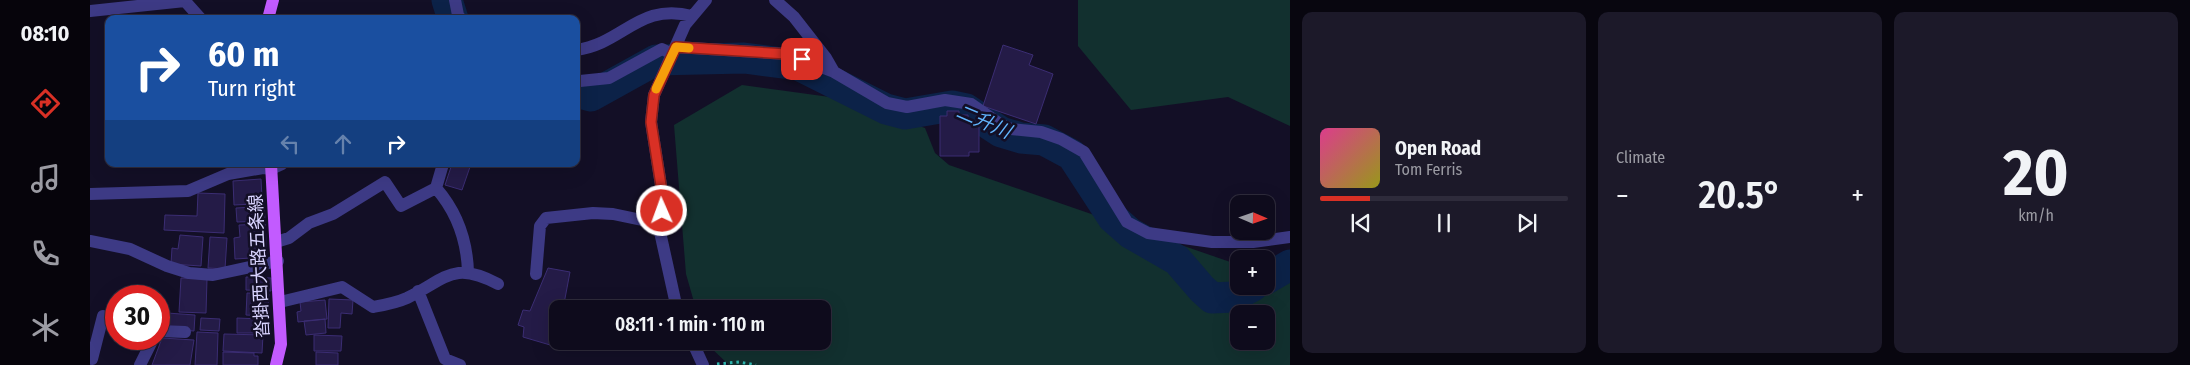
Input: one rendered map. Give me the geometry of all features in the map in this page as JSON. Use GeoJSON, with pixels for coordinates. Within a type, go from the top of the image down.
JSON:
{"type":"FeatureCollection","features":[{"type":"Feature","properties":{"kind":"main road"},"geometry":{"type":"LineString","coordinates":[[269,15],[273,0]]}},
{"type":"Feature","properties":{"kind":"main road","name":"沓掛西大路五条線"},"geometry":{"type":"LineString","coordinates":[[275,167],[276,242],[281,344],[276,365]]}},
{"type":"Feature","properties":{"kind":"street"},"geometry":{"type":"LineString","coordinates":[[90,10],[185,0],[198,15]]}},
{"type":"Feature","properties":{"kind":"street"},"geometry":{"type":"LineString","coordinates":[[455,0],[458,15]]}},
{"type":"Feature","properties":{"kind":"street"},"geometry":{"type":"LineString","coordinates":[[675,300],[660,232],[663,198],[651,122],[654,95],[685,25],[706,0]]}},
{"type":"Feature","properties":{"kind":"street"},"geometry":{"type":"LineString","coordinates":[[775,0],[794,16],[826,58],[834,72]]}},
{"type":"Feature","properties":{"kind":"street"},"geometry":{"type":"LineString","coordinates":[[580,49],[604,42],[644,18],[658,13],[680,13],[692,16]]}},
{"type":"Feature","properties":{"kind":"street"},"geometry":{"type":"LineString","coordinates":[[580,81],[609,78],[662,50],[787,54],[834,72],[863,90],[897,106],[907,107],[945,100],[971,104],[1000,124],[1011,129],[1041,132],[1061,139],[1084,152],[1127,222],[1148,233],[1212,242],[1252,242],[1290,237]]}},
{"type":"Feature","properties":{"kind":"street"},"geometry":{"type":"LineString","coordinates":[[90,194],[188,191],[228,174],[267,167]]}},
{"type":"Feature","properties":{"kind":"street"},"geometry":{"type":"LineString","coordinates":[[276,242],[289,238],[309,223],[333,214],[385,182],[401,206],[436,188],[442,167]]}},
{"type":"Feature","properties":{"kind":"street"},"geometry":{"type":"LineString","coordinates":[[436,188],[454,213],[462,231],[467,252],[468,272]]}},
{"type":"Feature","properties":{"kind":"street"},"geometry":{"type":"LineString","coordinates":[[536,274],[540,226],[546,218],[593,213],[613,214],[661,224]]}},
{"type":"Feature","properties":{"kind":"street"},"geometry":{"type":"LineString","coordinates":[[90,241],[130,249],[167,266],[213,275],[278,261]]}},
{"type":"Feature","properties":{"kind":"street"},"geometry":{"type":"LineString","coordinates":[[280,302],[342,287],[373,307],[405,299],[441,278],[463,271],[480,274],[498,284]]}},
{"type":"Feature","properties":{"kind":"street"},"geometry":{"type":"LineString","coordinates":[[418,291],[445,359],[460,365]]}},
{"type":"Feature","properties":{"kind":"street"},"geometry":{"type":"LineString","coordinates":[[95,360],[103,316]]}},
{"type":"Feature","properties":{"kind":"street"},"geometry":{"type":"LineString","coordinates":[[170,331],[185,332]]}},
{"type":"Feature","properties":{"kind":"street"},"geometry":{"type":"LineString","coordinates":[[140,365],[148,350]]}},
{"type":"Feature","properties":{"kind":"street"},"geometry":{"type":"LineString","coordinates":[[696,350],[703,365]]}},
{"type":"Feature","properties":{"kind":"path"},"geometry":{"type":"LineString","coordinates":[[712,365],[740,362],[756,365]]}},
{"type":"Feature","properties":{"kind":"green space"},"geometry":{"type":"Polygon","coordinates":[[[1078,0],[1290,0],[1290,126],[1228,97],[1131,110],[1078,46],[1078,0]]]}},
{"type":"Feature","properties":{"kind":"green space"},"geometry":{"type":"Polygon","coordinates":[[[742,85],[837,98],[925,128],[935,153],[949,165],[1230,262],[1230,295],[1275,295],[1275,277],[1290,282],[1290,365],[729,365],[713,350],[831,350],[831,300],[693,300],[686,274],[674,125],[742,85]]]}},
{"type":"Feature","properties":{"kind":"building"},"geometry":{"type":"Polygon","coordinates":[[[1003,45],[1033,55],[1029,65],[1053,74],[1036,124],[983,106],[1003,45]]]}},
{"type":"Feature","properties":{"kind":"building"},"geometry":{"type":"Polygon","coordinates":[[[947,111],[959,111],[959,115],[968,115],[968,122],[979,122],[979,152],[969,152],[969,156],[940,156],[940,116],[947,116],[947,111]]]}},
{"type":"Feature","properties":{"kind":"building"},"geometry":{"type":"Polygon","coordinates":[[[451,167],[470,167],[462,190],[445,185],[451,167]]]}},
{"type":"Feature","properties":{"kind":"building"},"geometry":{"type":"Polygon","coordinates":[[[261,179],[262,198],[253,198],[254,204],[234,205],[233,181],[261,179]]]}},
{"type":"Feature","properties":{"kind":"building"},"geometry":{"type":"Polygon","coordinates":[[[198,193],[225,194],[224,233],[164,230],[165,215],[197,216],[198,193]]]}},
{"type":"Feature","properties":{"kind":"building"},"geometry":{"type":"Polygon","coordinates":[[[264,202],[265,221],[237,222],[236,208],[255,207],[255,203],[264,202]]]}},
{"type":"Feature","properties":{"kind":"building"},"geometry":{"type":"Polygon","coordinates":[[[265,224],[267,257],[235,259],[234,238],[240,237],[239,225],[265,224]]]}},
{"type":"Feature","properties":{"kind":"building"},"geometry":{"type":"Polygon","coordinates":[[[180,235],[203,237],[201,266],[171,264],[172,248],[178,249],[180,235]]]}},
{"type":"Feature","properties":{"kind":"building"},"geometry":{"type":"Polygon","coordinates":[[[210,237],[227,238],[225,269],[208,268],[210,237]]]}},
{"type":"Feature","properties":{"kind":"building"},"geometry":{"type":"Polygon","coordinates":[[[548,268],[570,272],[565,300],[549,300],[549,345],[523,337],[524,327],[518,325],[523,310],[530,311],[548,268]]]}},
{"type":"Feature","properties":{"kind":"building"},"geometry":{"type":"Polygon","coordinates":[[[246,277],[271,278],[271,291],[246,290],[246,277]]]}},
{"type":"Feature","properties":{"kind":"building"},"geometry":{"type":"Polygon","coordinates":[[[181,278],[207,279],[206,313],[179,312],[181,278]]]}},
{"type":"Feature","properties":{"kind":"building"},"geometry":{"type":"Polygon","coordinates":[[[247,293],[269,294],[268,308],[265,308],[265,316],[246,315],[247,293]]]}},
{"type":"Feature","properties":{"kind":"building"},"geometry":{"type":"Polygon","coordinates":[[[329,299],[353,300],[352,314],[341,313],[340,328],[328,328],[329,299]]]}},
{"type":"Feature","properties":{"kind":"building"},"geometry":{"type":"Polygon","coordinates":[[[325,300],[327,319],[298,322],[297,312],[301,311],[300,302],[325,300]]]}},
{"type":"Feature","properties":{"kind":"building"},"geometry":{"type":"Polygon","coordinates":[[[170,313],[195,315],[194,331],[170,329],[170,313]]]}},
{"type":"Feature","properties":{"kind":"building"},"geometry":{"type":"Polygon","coordinates":[[[201,318],[220,319],[219,331],[200,330],[201,318]]]}},
{"type":"Feature","properties":{"kind":"building"},"geometry":{"type":"Polygon","coordinates":[[[237,318],[261,319],[261,333],[237,333],[237,318]]]}},
{"type":"Feature","properties":{"kind":"building"},"geometry":{"type":"Polygon","coordinates":[[[325,319],[326,333],[306,335],[304,321],[325,319]]]}},
{"type":"Feature","properties":{"kind":"building"},"geometry":{"type":"Polygon","coordinates":[[[197,332],[218,333],[217,365],[195,365],[197,332]]]}},
{"type":"Feature","properties":{"kind":"building"},"geometry":{"type":"Polygon","coordinates":[[[224,334],[263,335],[262,353],[223,351],[224,334]]]}},
{"type":"Feature","properties":{"kind":"building"},"geometry":{"type":"Polygon","coordinates":[[[314,335],[342,336],[341,351],[314,351],[314,335]]]}},
{"type":"Feature","properties":{"kind":"building"},"geometry":{"type":"Polygon","coordinates":[[[170,338],[194,340],[190,365],[152,365],[158,350],[170,350],[170,338]]]}},
{"type":"Feature","properties":{"kind":"building"},"geometry":{"type":"Polygon","coordinates":[[[223,352],[254,353],[254,356],[258,356],[258,365],[223,365],[223,352]]]}},
{"type":"Feature","properties":{"kind":"building"},"geometry":{"type":"Polygon","coordinates":[[[316,352],[338,353],[338,365],[316,365],[316,352]]]}},
{"type":"Feature","properties":{"kind":"waterway","name":"二升川"},"geometry":{"type":"LineString","coordinates":[[447,0],[452,15]]}},
{"type":"Feature","properties":{"kind":"waterway","name":"二升川"},"geometry":{"type":"LineString","coordinates":[[580,93],[591,96],[656,60],[744,58],[798,65],[886,109],[905,114],[952,106],[966,109],[1001,132],[1021,138],[1044,140],[1072,155],[1113,218],[1130,233],[1177,260],[1212,298],[1233,297],[1237,295]]}},
{"type":"Feature","properties":{"kind":"waterway","name":"二升川"},"geometry":{"type":"LineString","coordinates":[[1275,274],[1290,265]]}},
{"type":"Feature","properties":{"kind":"slow traffic"},"geometry":{"type":"LineString","coordinates":[[656,89],[676,47],[689,48]]}},
{"type":"Feature","properties":{"kind":"route"},"geometry":{"type":"LineString","coordinates":[[662,211],[663,198],[651,122],[654,95],[676,47],[787,54],[802,59]]}}]}
